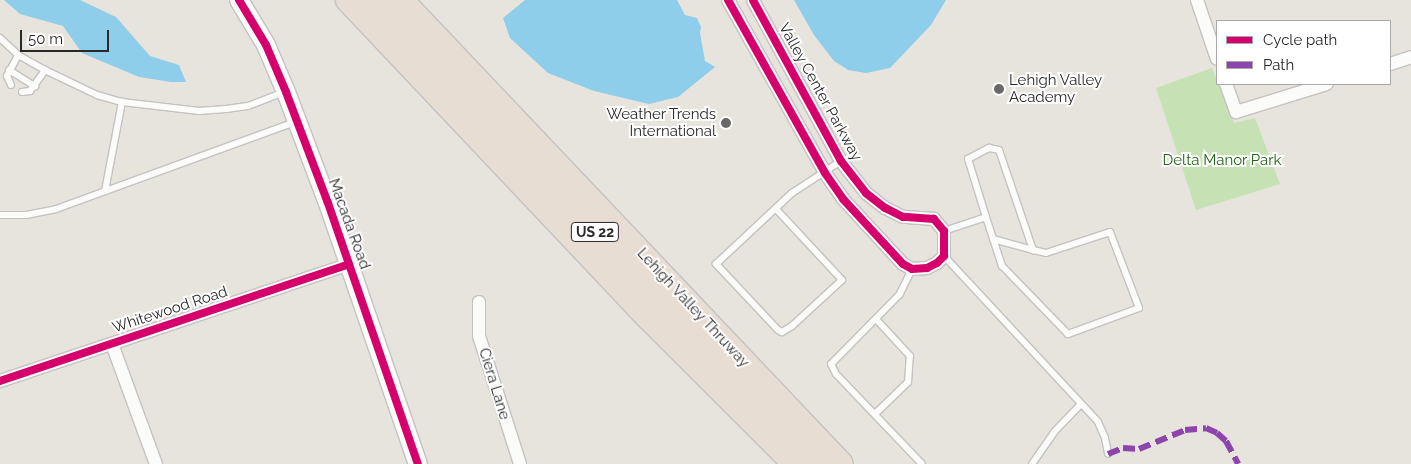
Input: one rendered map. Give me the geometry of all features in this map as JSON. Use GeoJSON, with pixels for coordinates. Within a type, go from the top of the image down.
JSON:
{"type":"FeatureCollection","features":[{"type":"Feature","properties":{"kind":"highway"},"geometry":{"type":"LineString","coordinates":[[336,0],[428,84]]}},
{"type":"Feature","properties":{"kind":"highway"},"geometry":{"type":"LineString","coordinates":[[348,0],[648,317],[794,464]]}},
{"type":"Feature","properties":{"kind":"highway","name":"Lehigh Valley Thruway"},"geometry":{"type":"LineString","coordinates":[[376,0],[814,464]]}},
{"type":"Feature","properties":{"kind":"highway","name":"Lehigh Valley Thruway"},"geometry":{"type":"LineString","coordinates":[[401,0],[840,464]]}},
{"type":"Feature","properties":{"kind":"street","name":"Macada Road"},"geometry":{"type":"LineString","coordinates":[[239,0],[266,45],[286,91],[349,264],[418,464]]}},
{"type":"Feature","properties":{"kind":"street"},"geometry":{"type":"LineString","coordinates":[[728,0],[825,173],[843,199],[903,264],[912,269],[927,268],[944,256],[944,231]]}},
{"type":"Feature","properties":{"kind":"street","name":"Valley Center Parkway"},"geometry":{"type":"LineString","coordinates":[[753,0],[841,162],[866,194],[885,208],[903,217],[934,220],[944,231]]}},
{"type":"Feature","properties":{"kind":"street"},"geometry":{"type":"LineString","coordinates":[[1197,0],[1216,56]]}},
{"type":"Feature","properties":{"kind":"street"},"geometry":{"type":"LineString","coordinates":[[1391,64],[1411,57]]}},
{"type":"Feature","properties":{"kind":"street"},"geometry":{"type":"LineString","coordinates":[[1226,85],[1236,112],[1324,85]]}},
{"type":"Feature","properties":{"kind":"street","name":"Whitewood Road"},"geometry":{"type":"LineString","coordinates":[[0,381],[349,264]]}},
{"type":"Feature","properties":{"kind":"street","name":"Ciera Lane"},"geometry":{"type":"LineString","coordinates":[[479,302],[479,336],[520,464]]}},
{"type":"Feature","properties":{"kind":"street"},"geometry":{"type":"LineString","coordinates":[[112,344],[156,464]]}},
{"type":"Feature","properties":{"kind":"lane"},"geometry":{"type":"LineString","coordinates":[[0,38],[18,55],[45,70],[96,95],[122,102],[199,111],[248,106],[286,91]]}},
{"type":"Feature","properties":{"kind":"lane"},"geometry":{"type":"LineString","coordinates":[[11,85],[7,76],[18,55]]}},
{"type":"Feature","properties":{"kind":"lane"},"geometry":{"type":"LineString","coordinates":[[9,70],[35,86]]}},
{"type":"Feature","properties":{"kind":"lane"},"geometry":{"type":"LineString","coordinates":[[22,92],[30,91],[45,70]]}},
{"type":"Feature","properties":{"kind":"lane"},"geometry":{"type":"LineString","coordinates":[[105,191],[122,102]]}},
{"type":"Feature","properties":{"kind":"lane"},"geometry":{"type":"LineString","coordinates":[[0,215],[26,215],[56,209],[297,121]]}},
{"type":"Feature","properties":{"kind":"lane"},"geometry":{"type":"LineString","coordinates":[[993,239],[1033,250],[1046,253],[1110,232],[1139,308],[1068,334],[1002,266],[993,239],[986,217],[968,159],[989,148],[999,150],[1033,250]]}},
{"type":"Feature","properties":{"kind":"lane"},"geometry":{"type":"LineString","coordinates":[[776,209],[842,280],[792,326],[782,332],[716,264],[792,193],[841,162]]}},
{"type":"Feature","properties":{"kind":"lane"},"geometry":{"type":"LineString","coordinates":[[944,231],[986,217]]}},
{"type":"Feature","properties":{"kind":"lane"},"geometry":{"type":"LineString","coordinates":[[944,256],[1098,422],[1106,438],[1108,454]]}},
{"type":"Feature","properties":{"kind":"lane"},"geometry":{"type":"LineString","coordinates":[[912,269],[900,294],[831,364],[836,374],[922,464]]}},
{"type":"Feature","properties":{"kind":"lane"},"geometry":{"type":"LineString","coordinates":[[875,414],[908,382],[910,356],[876,319]]}},
{"type":"Feature","properties":{"kind":"lane"},"geometry":{"type":"LineString","coordinates":[[1032,464],[1055,431],[1081,404]]}},
{"type":"Feature","properties":{"kind":"green space","name":"Delta Manor Park"},"geometry":{"type":"Polygon","coordinates":[[[1212,68],[1216,78],[1216,85],[1219,85],[1234,123],[1255,118],[1280,184],[1196,210],[1156,88],[1212,68]]]}},
{"type":"Feature","properties":{"kind":"water"},"geometry":{"type":"Polygon","coordinates":[[[4,0],[80,0],[116,17],[150,56],[179,65],[186,82],[171,82],[139,77],[82,53],[63,26],[20,14],[4,0]]]}},
{"type":"Feature","properties":{"kind":"water"},"geometry":{"type":"Polygon","coordinates":[[[525,0],[677,0],[685,15],[697,18],[701,27],[700,33],[705,61],[715,67],[678,97],[649,104],[594,91],[548,73],[510,38],[503,18],[525,0]]]}},
{"type":"Feature","properties":{"kind":"water"},"geometry":{"type":"Polygon","coordinates":[[[794,0],[946,0],[931,25],[890,68],[866,73],[848,70],[834,61],[814,35],[794,0]]]}},
{"type":"Feature","properties":{"kind":"marked path"},"geometry":{"type":"LineString","coordinates":[[1108,454],[1123,448],[1139,449],[1185,430],[1206,428],[1217,433],[1226,441],[1238,464]]}},
{"type":"Feature","properties":{"kind":"cycle path"},"geometry":{"type":"LineString","coordinates":[[239,0],[266,45],[286,92],[328,203],[418,464]]}},
{"type":"Feature","properties":{"kind":"cycle path"},"geometry":{"type":"LineString","coordinates":[[728,0],[825,173],[843,199],[903,264],[912,269],[927,268],[937,263],[944,256],[944,231],[934,219],[903,217],[885,208],[866,193],[841,161],[753,0]]}},
{"type":"Feature","properties":{"kind":"cycle path"},"geometry":{"type":"LineString","coordinates":[[0,381],[349,264]]}},
{"type":"Feature","properties":{"kind":"place","name":"Lehigh Valley Academy"},"geometry":{"type":"Point","coordinates":[999,89]}},
{"type":"Feature","properties":{"kind":"place","name":"Weather Trends International"},"geometry":{"type":"Point","coordinates":[726,123]}}]}
